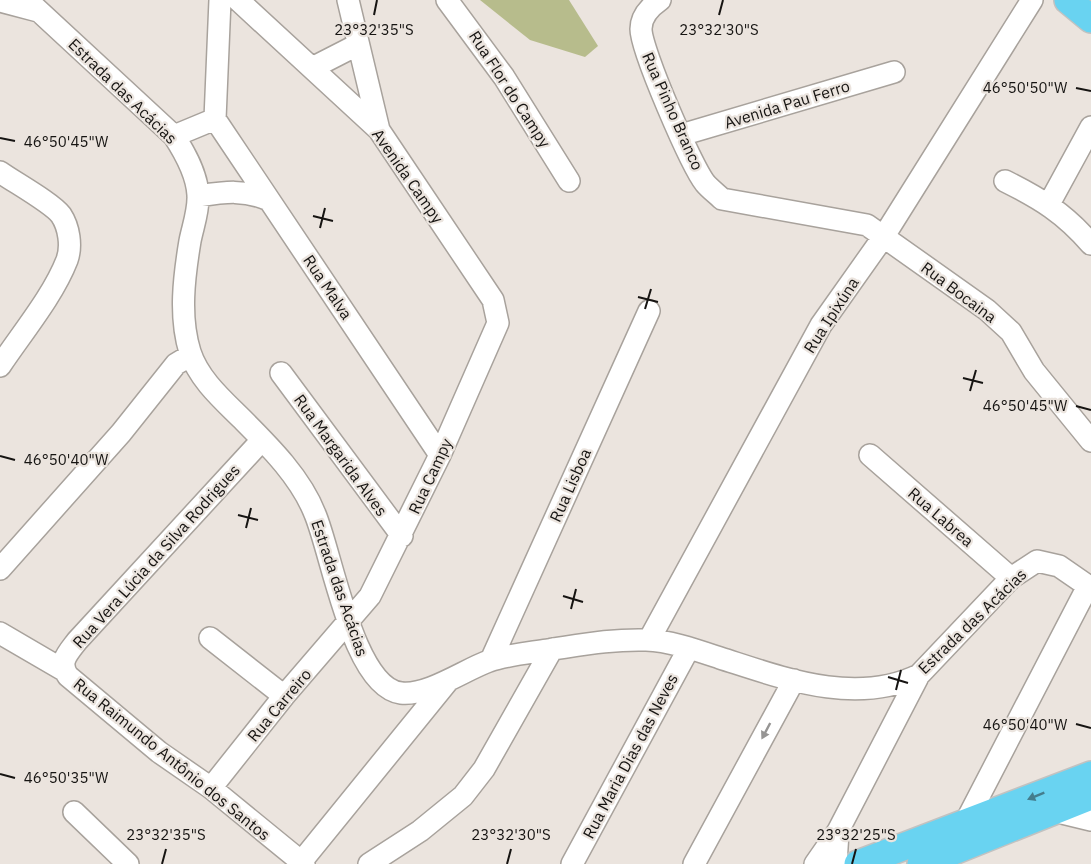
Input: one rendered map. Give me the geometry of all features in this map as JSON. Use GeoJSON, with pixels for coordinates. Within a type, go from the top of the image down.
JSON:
{"type":"FeatureCollection","features":[{"type":"Feature","properties":{"kind":"main road"},"geometry":{"type":"LineString","coordinates":[[1068,0],[1091,19]]}},
{"type":"Feature","properties":{"kind":"main road"},"geometry":{"type":"LineString","coordinates":[[930,862],[999,822],[1091,775]]}},
{"type":"Feature","properties":{"kind":"main road"},"geometry":{"type":"LineString","coordinates":[[858,864],[964,825],[999,822],[1058,812],[1091,796]]}},
{"type":"Feature","properties":{"kind":"street"},"geometry":{"type":"LineString","coordinates":[[174,136],[215,119],[220,0]]}},
{"type":"Feature","properties":{"kind":"street","name":"Avenida Campy"},"geometry":{"type":"LineString","coordinates":[[238,0],[379,130],[493,300],[498,323]]}},
{"type":"Feature","properties":{"kind":"street"},"geometry":{"type":"LineString","coordinates":[[348,0],[379,130]]}},
{"type":"Feature","properties":{"kind":"street","name":"Rua Flor do Campy"},"geometry":{"type":"LineString","coordinates":[[447,0],[504,77],[569,181]]}},
{"type":"Feature","properties":{"kind":"street","name":"Rua Pinho Branco"},"geometry":{"type":"LineString","coordinates":[[660,0],[651,6],[643,18],[642,39],[681,135],[705,184],[722,199],[854,221],[867,225],[884,236]]}},
{"type":"Feature","properties":{"kind":"street","name":"Rua Ipixúna"},"geometry":{"type":"LineString","coordinates":[[649,640],[821,325],[884,236],[1032,0]]}},
{"type":"Feature","properties":{"kind":"street"},"geometry":{"type":"LineString","coordinates":[[0,1],[32,6]]}},
{"type":"Feature","properties":{"kind":"street","name":"Estrada das Acácias"},"geometry":{"type":"LineString","coordinates":[[32,6],[174,136],[189,164],[198,196],[185,282],[183,314],[191,355],[213,391],[262,440],[296,480],[314,509],[325,538],[349,623],[369,669],[385,686],[402,693],[410,692],[448,680],[491,660],[595,641],[649,640],[689,648],[794,680],[854,691],[905,682],[919,675],[1011,578],[1037,561],[1059,566],[1089,587]]}},
{"type":"Feature","properties":{"kind":"street"},"geometry":{"type":"LineString","coordinates":[[312,68],[357,45]]}},
{"type":"Feature","properties":{"kind":"street","name":"Avenida Pau Ferro"},"geometry":{"type":"LineString","coordinates":[[681,135],[894,72]]}},
{"type":"Feature","properties":{"kind":"street","name":"Rua Malva"},"geometry":{"type":"LineString","coordinates":[[215,119],[440,455]]}},
{"type":"Feature","properties":{"kind":"street"},"geometry":{"type":"LineString","coordinates":[[1049,204],[1091,127]]}},
{"type":"Feature","properties":{"kind":"street"},"geometry":{"type":"LineString","coordinates":[[0,172],[60,214],[68,232],[70,246],[67,260],[42,303],[0,366]]}},
{"type":"Feature","properties":{"kind":"street"},"geometry":{"type":"LineString","coordinates":[[1005,181],[1049,204],[1064,215],[1091,244]]}},
{"type":"Feature","properties":{"kind":"street"},"geometry":{"type":"LineString","coordinates":[[198,196],[234,191],[252,192],[269,200]]}},
{"type":"Feature","properties":{"kind":"street","name":"Rua Bocaina"},"geometry":{"type":"LineString","coordinates":[[884,236],[987,310],[1011,332],[1034,371],[1091,441]]}},
{"type":"Feature","properties":{"kind":"street","name":"Rua Lisboa"},"geometry":{"type":"LineString","coordinates":[[491,660],[649,311]]}},
{"type":"Feature","properties":{"kind":"street","name":"Rua Campy"},"geometry":{"type":"LineString","coordinates":[[349,623],[370,596],[402,536],[498,323]]}},
{"type":"Feature","properties":{"kind":"street"},"geometry":{"type":"LineString","coordinates":[[0,568],[121,433],[176,364],[191,355]]}},
{"type":"Feature","properties":{"kind":"street","name":"Rua Margarida Alves"},"geometry":{"type":"LineString","coordinates":[[281,373],[402,536]]}},
{"type":"Feature","properties":{"kind":"street","name":"Rua Vera Lúcia da Silva Rodrigues"},"geometry":{"type":"LineString","coordinates":[[67,674],[64,659],[77,641],[262,440]]}},
{"type":"Feature","properties":{"kind":"street","name":"Rua Labrea"},"geometry":{"type":"LineString","coordinates":[[870,455],[1011,578]]}},
{"type":"Feature","properties":{"kind":"street"},"geometry":{"type":"LineString","coordinates":[[964,825],[1089,587]]}},
{"type":"Feature","properties":{"kind":"street","name":"Rua Carreiro"},"geometry":{"type":"LineString","coordinates":[[211,788],[284,696],[349,623]]}},
{"type":"Feature","properties":{"kind":"street","name":"Rua Raimundo Antônio dos Santos"},"geometry":{"type":"LineString","coordinates":[[0,633],[67,674],[159,752],[211,788],[303,863]]}},
{"type":"Feature","properties":{"kind":"street"},"geometry":{"type":"LineString","coordinates":[[210,638],[284,696]]}},
{"type":"Feature","properties":{"kind":"street","name":"Rua Maria Dias das Neves"},"geometry":{"type":"LineString","coordinates":[[572,864],[689,648]]}},
{"type":"Feature","properties":{"kind":"street"},"geometry":{"type":"LineString","coordinates":[[369,864],[420,831],[463,796],[484,769],[552,649]]}},
{"type":"Feature","properties":{"kind":"street"},"geometry":{"type":"LineString","coordinates":[[815,864],[838,831],[919,675]]}},
{"type":"Feature","properties":{"kind":"street"},"geometry":{"type":"LineString","coordinates":[[303,863],[448,680]]}},
{"type":"Feature","properties":{"kind":"street"},"geometry":{"type":"LineString","coordinates":[[694,864],[794,680]]}},
{"type":"Feature","properties":{"kind":"street"},"geometry":{"type":"LineString","coordinates":[[74,812],[128,864]]}},
{"type":"Feature","properties":{"kind":"street"},"geometry":{"type":"LineString","coordinates":[[1058,812],[1091,820]]}},
{"type":"Feature","properties":{"kind":"street"},"geometry":{"type":"LineString","coordinates":[[836,864],[838,831]]}},
{"type":"Feature","properties":{"kind":"green space"},"geometry":{"type":"Polygon","coordinates":[[[480,0],[569,0],[598,46],[585,57],[530,40],[480,0]]]}}]}
